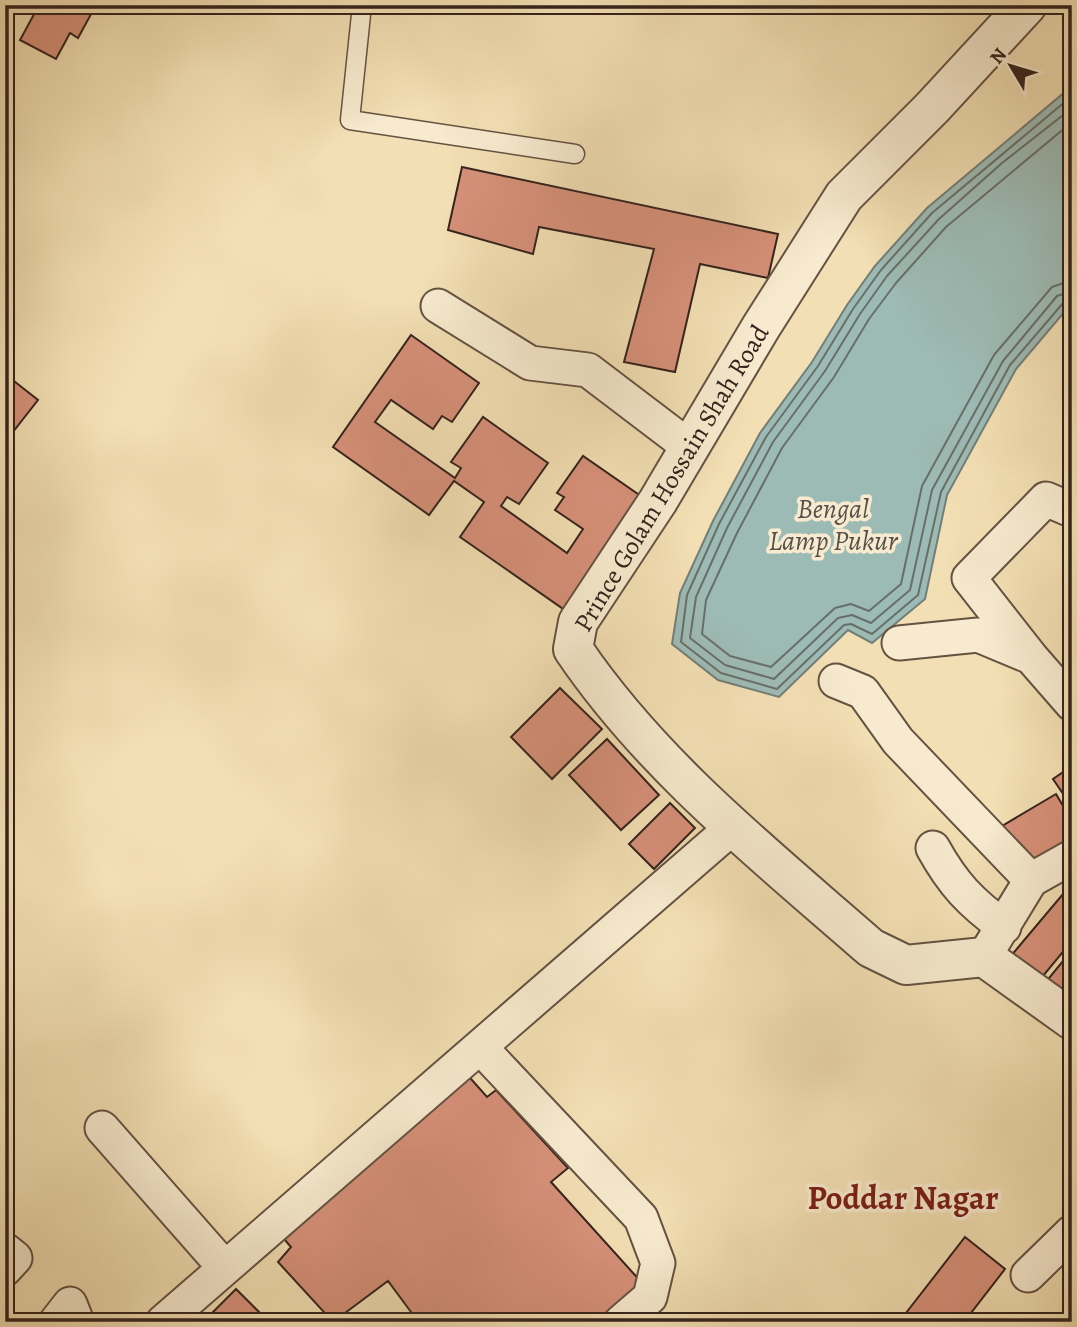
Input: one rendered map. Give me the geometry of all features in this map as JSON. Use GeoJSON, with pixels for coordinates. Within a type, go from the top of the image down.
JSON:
{"type":"FeatureCollection","features":[{"type":"Feature","properties":{"kind":"street","name":"Prince Golam Hossain Shah Road"},"geometry":{"type":"LineString","coordinates":[[994,942],[906,965],[871,948],[670,766],[592,677],[573,649],[578,622],[658,501],[688,446],[844,196],[932,108],[1027,5]]}},
{"type":"Feature","properties":{"kind":"street"},"geometry":{"type":"LineString","coordinates":[[438,306],[530,363],[588,370],[688,446]]}},
{"type":"Feature","properties":{"kind":"street"},"geometry":{"type":"LineString","coordinates":[[1072,506],[1069,509],[1046,499],[969,578],[1072,704]]}},
{"type":"Feature","properties":{"kind":"street"},"geometry":{"type":"LineString","coordinates":[[899,643],[978,635],[1031,657]]}},
{"type":"Feature","properties":{"kind":"street"},"geometry":{"type":"LineString","coordinates":[[836,681],[863,692],[898,741],[1031,880]]}},
{"type":"Feature","properties":{"kind":"street"},"geometry":{"type":"LineString","coordinates":[[163,1322],[734,826]]}},
{"type":"Feature","properties":{"kind":"street"},"geometry":{"type":"LineString","coordinates":[[933,848],[949,877],[970,902],[994,942],[1069,1013]]}},
{"type":"Feature","properties":{"kind":"street"},"geometry":{"type":"LineString","coordinates":[[994,942],[1031,880],[1072,857]]}},
{"type":"Feature","properties":{"kind":"street"},"geometry":{"type":"LineString","coordinates":[[480,1047],[641,1218],[658,1263],[650,1297],[621,1322]]}},
{"type":"Feature","properties":{"kind":"street"},"geometry":{"type":"LineString","coordinates":[[102,1128],[225,1268]]}},
{"type":"Feature","properties":{"kind":"street"},"geometry":{"type":"LineString","coordinates":[[1028,1275],[1072,1232]]}},
{"type":"Feature","properties":{"kind":"street"},"geometry":{"type":"LineString","coordinates":[[5,1250],[15,1258],[5,1269]]}},
{"type":"Feature","properties":{"kind":"street"},"geometry":{"type":"LineString","coordinates":[[56,1322],[70,1304],[76,1322]]}},
{"type":"Feature","properties":{"kind":"lane"},"geometry":{"type":"LineString","coordinates":[[362,5],[350,120],[575,154]]}},
{"type":"Feature","properties":{"kind":"water","name":"Bengal Lamp Pukur"},"geometry":{"type":"Polygon","coordinates":[[[1072,86],[1072,303],[1016,369],[947,495],[925,599],[872,643],[848,630],[779,697],[718,680],[672,644],[680,593],[713,521],[760,433],[812,362],[875,266],[927,208],[1072,86]]]}},
{"type":"Feature","properties":{"kind":"building"},"geometry":{"type":"Polygon","coordinates":[[[39,5],[96,5],[78,38],[70,33],[56,59],[20,40],[39,5]]]}},
{"type":"Feature","properties":{"kind":"building"},"geometry":{"type":"Polygon","coordinates":[[[462,167],[778,234],[768,278],[700,264],[675,372],[624,362],[654,249],[539,227],[533,254],[448,230],[462,167]]]}},
{"type":"Feature","properties":{"kind":"building"},"geometry":{"type":"Polygon","coordinates":[[[411,335],[479,383],[452,422],[442,416],[433,429],[391,400],[375,422],[455,478],[461,468],[451,462],[483,417],[548,463],[519,504],[507,497],[501,506],[567,553],[583,529],[555,510],[564,497],[557,493],[583,456],[648,501],[569,613],[460,537],[484,502],[454,481],[429,515],[333,447],[411,335]]]}},
{"type":"Feature","properties":{"kind":"building"},"geometry":{"type":"Polygon","coordinates":[[[5,374],[38,400],[5,442],[5,374]]]}},
{"type":"Feature","properties":{"kind":"building"},"geometry":{"type":"Polygon","coordinates":[[[560,688],[602,729],[552,779],[511,737],[560,688]]]}},
{"type":"Feature","properties":{"kind":"building"},"geometry":{"type":"Polygon","coordinates":[[[607,739],[659,795],[621,830],[569,775],[607,739]]]}},
{"type":"Feature","properties":{"kind":"building"},"geometry":{"type":"Polygon","coordinates":[[[1072,766],[1072,807],[1053,779],[1072,766]]]}},
{"type":"Feature","properties":{"kind":"building"},"geometry":{"type":"Polygon","coordinates":[[[1056,794],[1072,821],[1072,839],[1025,866],[1002,826],[1056,794]]]}},
{"type":"Feature","properties":{"kind":"building"},"geometry":{"type":"Polygon","coordinates":[[[670,803],[695,828],[654,869],[629,844],[670,803]]]}},
{"type":"Feature","properties":{"kind":"building"},"geometry":{"type":"Polygon","coordinates":[[[1063,894],[1072,910],[1072,941],[1038,982],[1010,957],[1063,894]]]}},
{"type":"Feature","properties":{"kind":"building"},"geometry":{"type":"Polygon","coordinates":[[[1072,950],[1072,997],[1045,983],[1072,950]]]}},
{"type":"Feature","properties":{"kind":"building"},"geometry":{"type":"Polygon","coordinates":[[[463,1070],[487,1097],[496,1090],[568,1168],[551,1182],[643,1284],[598,1322],[399,1322],[411,1312],[388,1281],[333,1322],[278,1262],[291,1247],[278,1232],[463,1070]]]}},
{"type":"Feature","properties":{"kind":"building"},"geometry":{"type":"Polygon","coordinates":[[[965,1237],[1005,1269],[964,1322],[899,1322],[965,1237]]]}},
{"type":"Feature","properties":{"kind":"building"},"geometry":{"type":"Polygon","coordinates":[[[236,1289],[269,1322],[203,1322],[236,1289]]]}},
{"type":"Feature","properties":{"kind":"building"},"geometry":{"type":"Polygon","coordinates":[[[5,1305],[24,1322],[5,1322],[5,1305]]]}},
{"type":"Feature","properties":{"kind":"district","name":"Poddar Nagar"},"geometry":{"type":"Point","coordinates":[903,1197]}}]}
